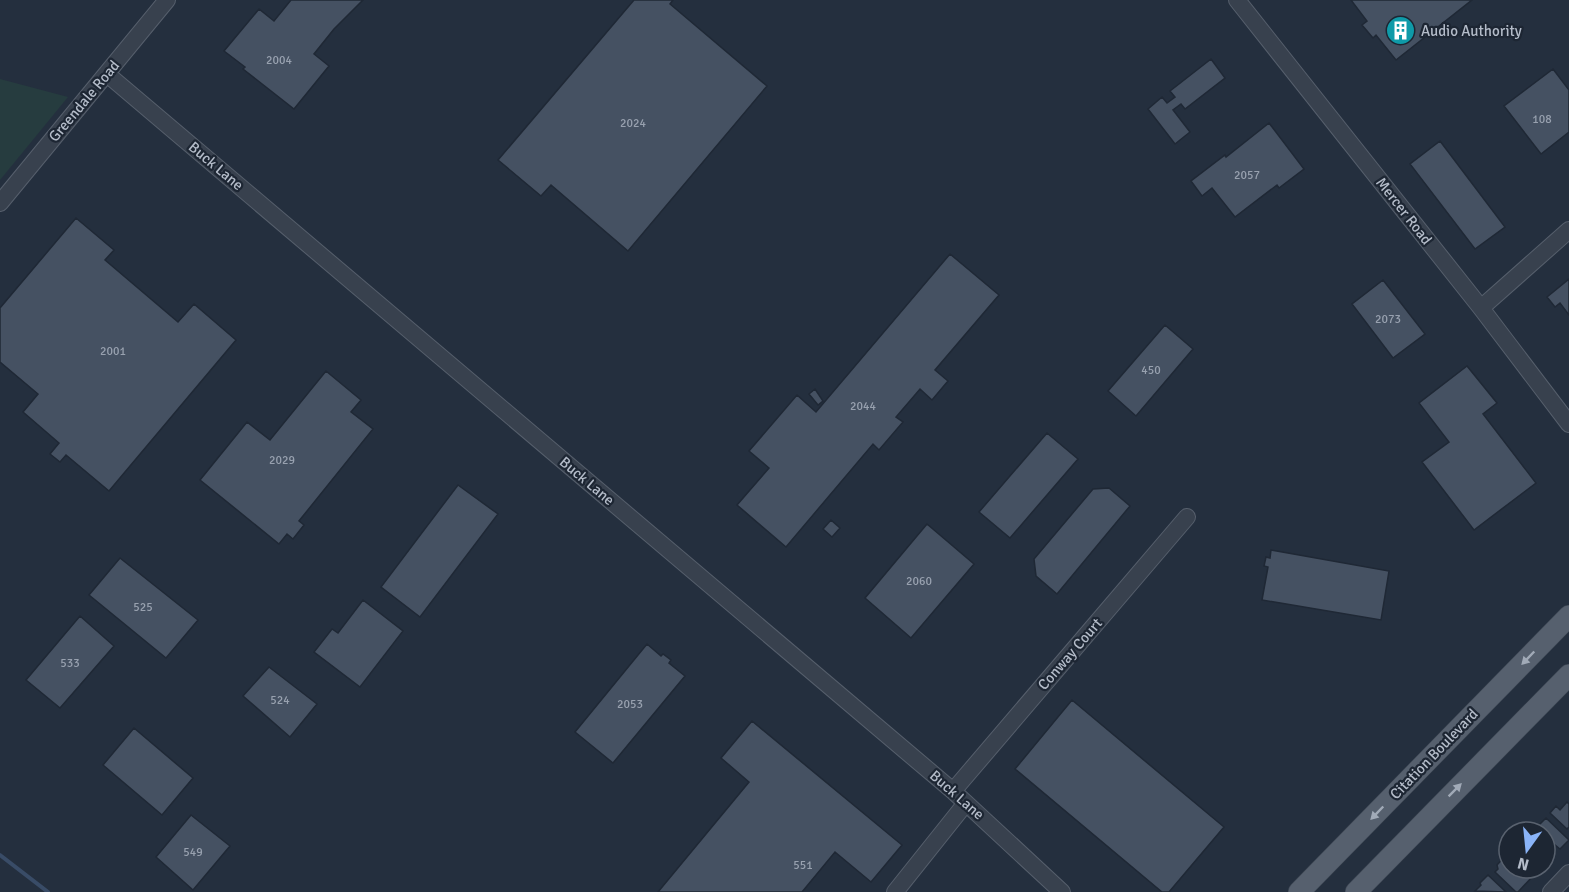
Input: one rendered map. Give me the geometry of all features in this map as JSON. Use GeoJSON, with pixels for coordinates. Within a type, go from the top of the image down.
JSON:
{"type":"FeatureCollection","features":[{"type":"Feature","properties":{"kind":"main road","name":"Citation Boulevard"},"geometry":{"type":"LineString","coordinates":[[1299,892],[1569,616]]}},
{"type":"Feature","properties":{"kind":"main road"},"geometry":{"type":"LineString","coordinates":[[1356,892],[1569,675]]}},
{"type":"Feature","properties":{"kind":"street","name":"Greendale Road"},"geometry":{"type":"LineString","coordinates":[[0,203],[167,0]]}},
{"type":"Feature","properties":{"kind":"street","name":"Mercer Road"},"geometry":{"type":"LineString","coordinates":[[1237,0],[1481,308],[1569,424]]}},
{"type":"Feature","properties":{"kind":"street","name":"Buck Lane"},"geometry":{"type":"LineString","coordinates":[[107,74],[953,791],[1062,892]]}},
{"type":"Feature","properties":{"kind":"street"},"geometry":{"type":"LineString","coordinates":[[1481,308],[1569,230]]}},
{"type":"Feature","properties":{"kind":"street","name":"Conway Court"},"geometry":{"type":"LineString","coordinates":[[953,791],[1188,517]]}},
{"type":"Feature","properties":{"kind":"street"},"geometry":{"type":"LineString","coordinates":[[896,892],[966,803]]}},
{"type":"Feature","properties":{"kind":"street"},"geometry":{"type":"LineString","coordinates":[[1551,892],[1569,873]]}},
{"type":"Feature","properties":{"kind":"green space"},"geometry":{"type":"Polygon","coordinates":[[[0,79],[68,97],[0,180],[0,79]]]}},
{"type":"Feature","properties":{"kind":"building"},"geometry":{"type":"Polygon","coordinates":[[[291,0],[363,0],[334,29],[314,54],[329,66],[294,109],[224,51],[259,9],[274,21],[291,0]]]}},
{"type":"Feature","properties":{"kind":"building"},"geometry":{"type":"Polygon","coordinates":[[[634,0],[673,0],[670,4],[767,86],[628,251],[551,185],[541,196],[498,160],[634,0]]]}},
{"type":"Feature","properties":{"kind":"building","name":"Audio Authority"},"geometry":{"type":"Polygon","coordinates":[[[1351,0],[1472,0],[1396,60],[1376,35],[1373,38],[1362,25],[1367,21],[1351,0]]]}},
{"type":"Feature","properties":{"kind":"building"},"geometry":{"type":"Polygon","coordinates":[[[1211,59],[1225,78],[1185,109],[1181,104],[1173,110],[1190,132],[1175,144],[1148,109],[1162,97],[1167,103],[1175,97],[1170,91],[1211,59]]]}},
{"type":"Feature","properties":{"kind":"building"},"geometry":{"type":"Polygon","coordinates":[[[1553,69],[1569,90],[1569,132],[1541,154],[1504,106],[1553,69]]]}},
{"type":"Feature","properties":{"kind":"building"},"geometry":{"type":"Polygon","coordinates":[[[1269,123],[1304,169],[1279,188],[1277,185],[1235,217],[1212,188],[1202,196],[1191,181],[1269,123]]]}},
{"type":"Feature","properties":{"kind":"building"},"geometry":{"type":"Polygon","coordinates":[[[1440,141],[1505,227],[1475,249],[1410,164],[1440,141]]]}},
{"type":"Feature","properties":{"kind":"building"},"geometry":{"type":"Polygon","coordinates":[[[76,218],[114,250],[105,260],[178,322],[194,304],[236,340],[109,491],[66,455],[60,462],[50,454],[59,443],[23,412],[38,394],[0,362],[0,308],[76,218]]]}},
{"type":"Feature","properties":{"kind":"building"},"geometry":{"type":"Polygon","coordinates":[[[950,254],[999,295],[935,370],[948,381],[932,400],[920,389],[896,417],[903,422],[879,450],[873,444],[786,547],[737,505],[769,468],[749,451],[797,395],[816,412],[950,254]]]}},
{"type":"Feature","properties":{"kind":"building"},"geometry":{"type":"Polygon","coordinates":[[[1569,279],[1569,315],[1560,303],[1555,307],[1547,297],[1569,279]]]}},
{"type":"Feature","properties":{"kind":"building"},"geometry":{"type":"Polygon","coordinates":[[[1383,280],[1425,334],[1393,358],[1352,304],[1383,280]]]}},
{"type":"Feature","properties":{"kind":"building"},"geometry":{"type":"Polygon","coordinates":[[[1165,325],[1193,349],[1136,416],[1108,391],[1165,325]]]}},
{"type":"Feature","properties":{"kind":"building"},"geometry":{"type":"Polygon","coordinates":[[[1467,366],[1497,403],[1483,414],[1536,483],[1474,530],[1422,462],[1449,442],[1419,403],[1467,366]]]}},
{"type":"Feature","properties":{"kind":"building"},"geometry":{"type":"Polygon","coordinates":[[[326,371],[361,400],[351,412],[373,429],[299,521],[304,525],[293,539],[287,534],[279,544],[200,480],[247,422],[270,440],[326,371]]]}},
{"type":"Feature","properties":{"kind":"building"},"geometry":{"type":"Polygon","coordinates":[[[815,389],[823,401],[818,405],[809,394],[815,389]]]}},
{"type":"Feature","properties":{"kind":"building"},"geometry":{"type":"Polygon","coordinates":[[[1047,433],[1078,459],[1010,538],[979,512],[1047,433]]]}},
{"type":"Feature","properties":{"kind":"building"},"geometry":{"type":"Polygon","coordinates":[[[458,485],[498,514],[420,617],[381,587],[458,485]]]}},
{"type":"Feature","properties":{"kind":"building"},"geometry":{"type":"Polygon","coordinates":[[[1109,488],[1130,506],[1057,594],[1036,576],[1034,559],[1093,489],[1109,488]]]}},
{"type":"Feature","properties":{"kind":"building"},"geometry":{"type":"Polygon","coordinates":[[[831,520],[840,528],[832,537],[823,529],[831,520]]]}},
{"type":"Feature","properties":{"kind":"building"},"geometry":{"type":"Polygon","coordinates":[[[927,524],[974,564],[911,638],[865,598],[927,524]]]}},
{"type":"Feature","properties":{"kind":"building"},"geometry":{"type":"Polygon","coordinates":[[[1271,550],[1389,571],[1381,620],[1262,600],[1268,567],[1264,566],[1266,557],[1270,558],[1271,550]]]}},
{"type":"Feature","properties":{"kind":"building"},"geometry":{"type":"Polygon","coordinates":[[[120,558],[198,620],[166,658],[89,595],[120,558]]]}},
{"type":"Feature","properties":{"kind":"building"},"geometry":{"type":"Polygon","coordinates":[[[363,600],[403,631],[360,687],[314,652],[332,629],[338,633],[363,600]]]}},
{"type":"Feature","properties":{"kind":"building"},"geometry":{"type":"Polygon","coordinates":[[[80,616],[114,646],[60,708],[26,680],[80,616]]]}},
{"type":"Feature","properties":{"kind":"building"},"geometry":{"type":"Polygon","coordinates":[[[647,644],[661,656],[663,654],[671,660],[669,663],[685,676],[613,763],[575,732],[647,644]]]}},
{"type":"Feature","properties":{"kind":"building"},"geometry":{"type":"Polygon","coordinates":[[[269,667],[317,704],[290,737],[243,696],[269,667]]]}},
{"type":"Feature","properties":{"kind":"building"},"geometry":{"type":"Polygon","coordinates":[[[1072,700],[1224,827],[1169,892],[1162,892],[1015,769],[1072,700]]]}},
{"type":"Feature","properties":{"kind":"building"},"geometry":{"type":"Polygon","coordinates":[[[752,721],[902,845],[871,882],[835,852],[802,892],[658,892],[749,782],[721,758],[752,721]]]}},
{"type":"Feature","properties":{"kind":"building"},"geometry":{"type":"Polygon","coordinates":[[[134,728],[193,778],[162,815],[103,765],[134,728]]]}},
{"type":"Feature","properties":{"kind":"building"},"geometry":{"type":"Polygon","coordinates":[[[1567,802],[1569,804],[1569,827],[1567,829],[1550,813],[1556,806],[1560,810],[1567,802]]]}},
{"type":"Feature","properties":{"kind":"building"},"geometry":{"type":"Polygon","coordinates":[[[191,815],[230,846],[193,890],[156,857],[191,815]]]}},
{"type":"Feature","properties":{"kind":"building"},"geometry":{"type":"Polygon","coordinates":[[[1557,829],[1569,840],[1560,849],[1557,847],[1557,829]]]}},
{"type":"Feature","properties":{"kind":"building"},"geometry":{"type":"Polygon","coordinates":[[[1488,875],[1506,892],[1475,891],[1488,875]]]}},
{"type":"Feature","properties":{"kind":"building"},"geometry":{"type":"Polygon","coordinates":[[[1503,880],[1529,880],[1518,892],[1503,880]]]}},
{"type":"Feature","properties":{"kind":"waterway"},"geometry":{"type":"LineString","coordinates":[[0,855],[48,892]]}},
{"type":"Feature","properties":{"kind":"place","name":"Audio Authority"},"geometry":{"type":"Point","coordinates":[1400,31]}}]}
